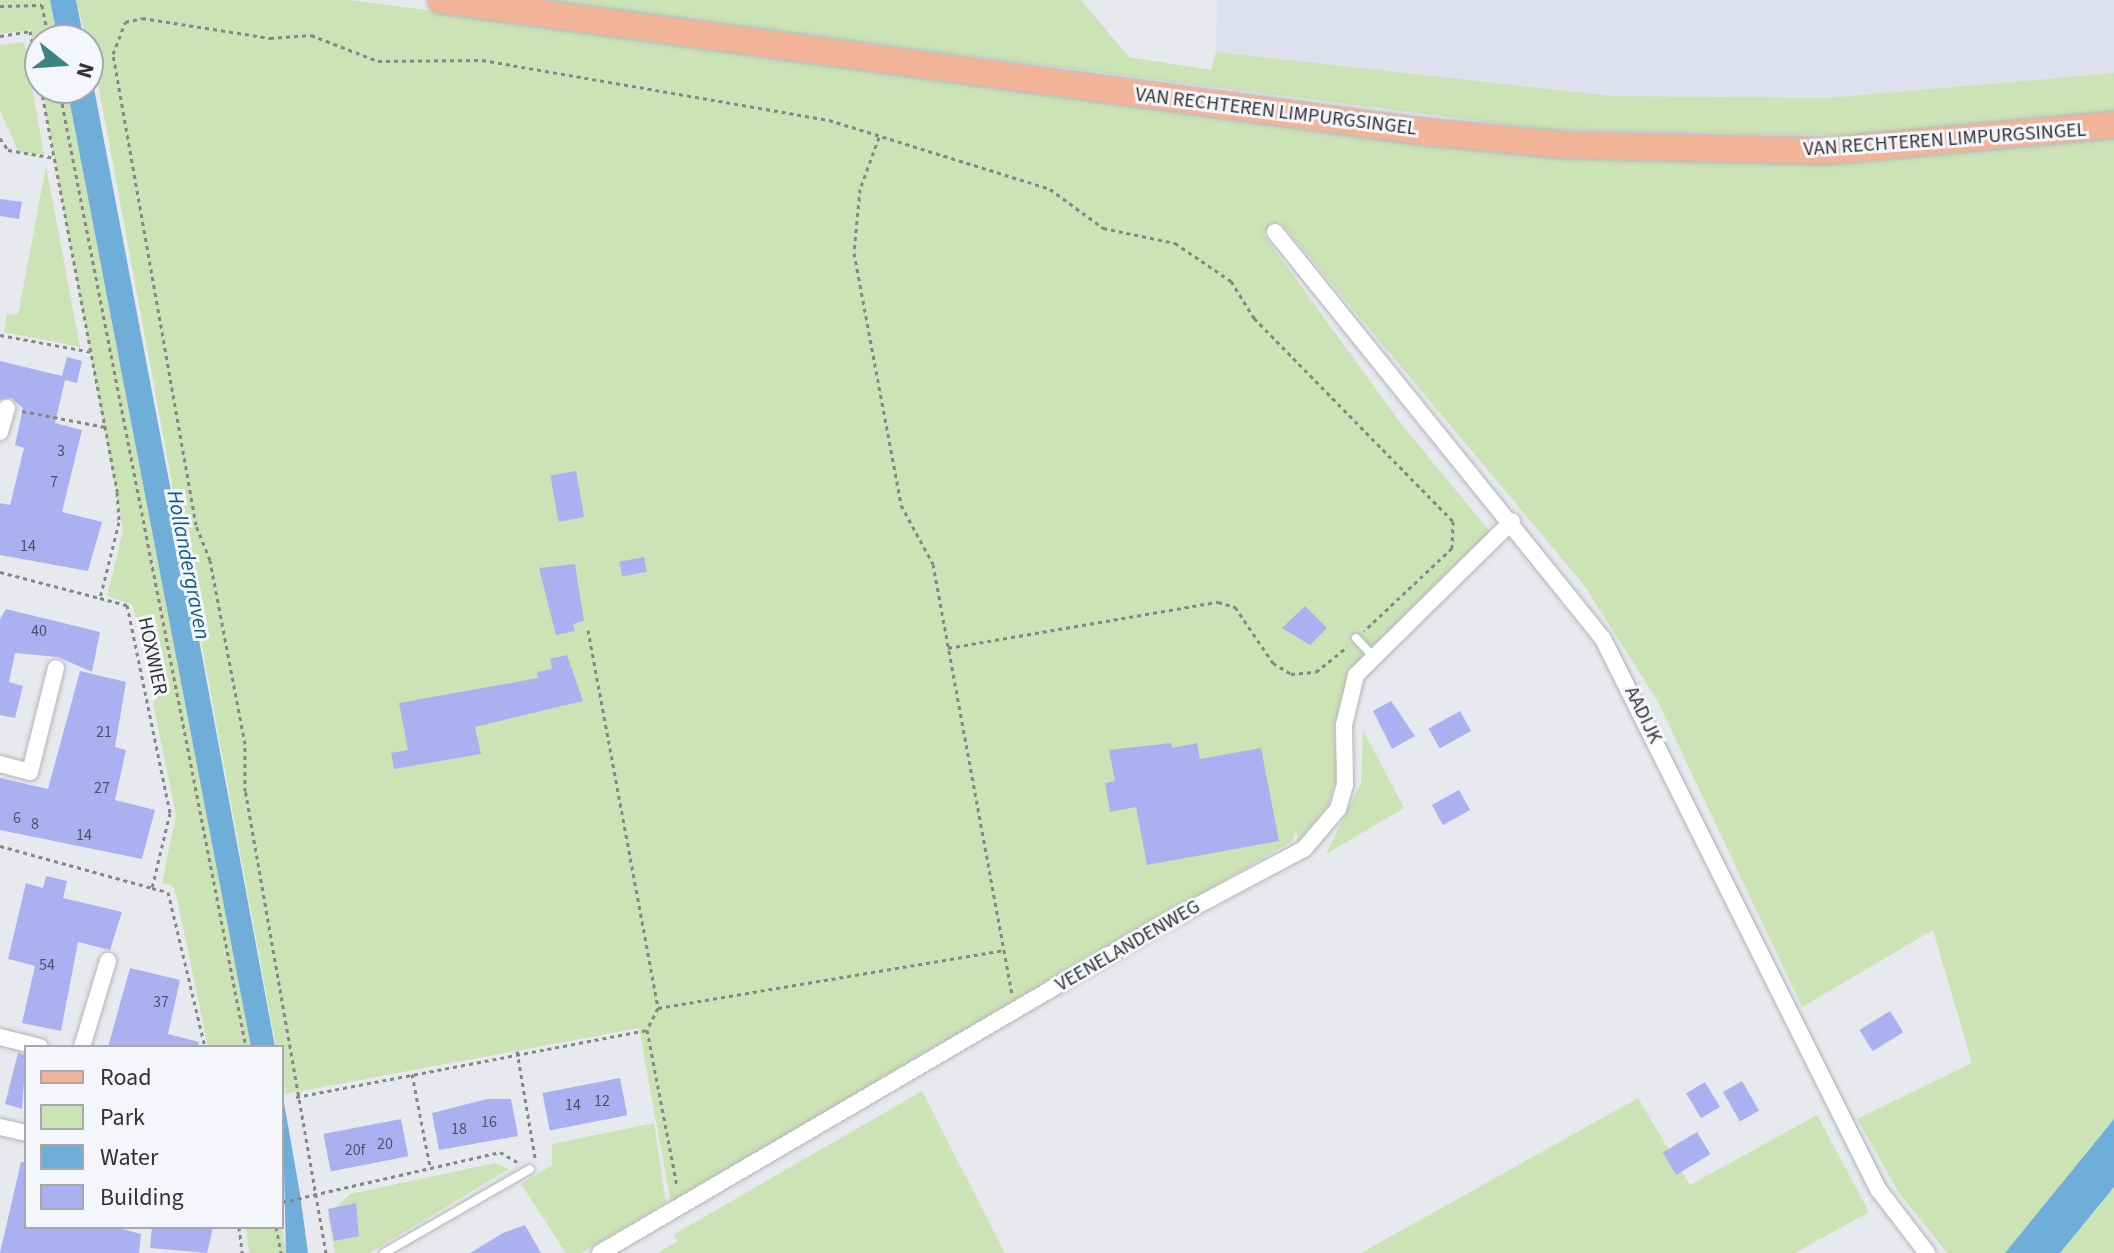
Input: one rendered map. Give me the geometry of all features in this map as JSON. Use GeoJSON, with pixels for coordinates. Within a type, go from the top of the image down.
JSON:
{"type":"FeatureCollection","features":[{"type":"Feature","properties":{"kind":"main road","name":"VAN RECHTEREN LIMPURGSINGEL"},"geometry":{"type":"LineString","coordinates":[[441,0],[1417,131],[1566,145],[1827,151],[2114,125]]}},
{"type":"Feature","properties":{"kind":"street","name":"AADIJK"},"geometry":{"type":"LineString","coordinates":[[1275,232],[1512,521],[1603,639],[1878,1189],[1927,1253]]}},
{"type":"Feature","properties":{"kind":"street"},"geometry":{"type":"LineString","coordinates":[[0,432],[7,408]]}},
{"type":"Feature","properties":{"kind":"street","name":"VEENELANDENWEG"},"geometry":{"type":"LineString","coordinates":[[600,1253],[1313,840],[1338,809],[1348,757],[1348,697],[1371,654],[1512,521]]}},
{"type":"Feature","properties":{"kind":"street"},"geometry":{"type":"LineString","coordinates":[[0,764],[30,772],[56,668]]}},
{"type":"Feature","properties":{"kind":"street"},"geometry":{"type":"LineString","coordinates":[[83,1045],[108,961]]}},
{"type":"Feature","properties":{"kind":"street"},"geometry":{"type":"LineString","coordinates":[[0,1037],[32,1045]]}},
{"type":"Feature","properties":{"kind":"street"},"geometry":{"type":"LineString","coordinates":[[0,1127],[24,1133]]}},
{"type":"Feature","properties":{"kind":"lane"},"geometry":{"type":"LineString","coordinates":[[1356,638],[1371,654]]}},
{"type":"Feature","properties":{"kind":"lane"},"geometry":{"type":"LineString","coordinates":[[384,1253],[530,1169]]}},
{"type":"Feature","properties":{"kind":"path"},"geometry":{"type":"LineString","coordinates":[[0,6],[42,5],[46,24]]}},
{"type":"Feature","properties":{"kind":"path"},"geometry":{"type":"LineString","coordinates":[[326,1253],[296,1097],[245,791],[245,744],[210,560],[196,525],[113,54],[115,36],[125,22],[142,18],[270,38],[311,35],[378,61],[482,60],[829,120],[1050,189],[1103,228],[1175,243],[1240,290],[1254,318],[1453,521],[1452,548],[1316,672],[1291,674],[1273,663],[1235,607],[1218,602],[948,648]]}},
{"type":"Feature","properties":{"kind":"path"},"geometry":{"type":"LineString","coordinates":[[0,36],[24,32]]}},
{"type":"Feature","properties":{"kind":"path"},"geometry":{"type":"LineString","coordinates":[[0,572],[100,598],[119,522],[92,352],[44,104]]}},
{"type":"Feature","properties":{"kind":"path"},"geometry":{"type":"LineString","coordinates":[[62,104],[246,1045]]}},
{"type":"Feature","properties":{"kind":"path"},"geometry":{"type":"LineString","coordinates":[[879,137],[860,189],[854,253],[901,505],[933,564],[1015,1010]]}},
{"type":"Feature","properties":{"kind":"path"},"geometry":{"type":"LineString","coordinates":[[0,138],[8,150],[55,158]]}},
{"type":"Feature","properties":{"kind":"path"},"geometry":{"type":"LineString","coordinates":[[0,335],[92,352]]}},
{"type":"Feature","properties":{"kind":"path"},"geometry":{"type":"LineString","coordinates":[[7,408],[105,427]]}},
{"type":"Feature","properties":{"kind":"path","name":"HOXWIER"},"geometry":{"type":"LineString","coordinates":[[100,598],[127,605],[170,813],[152,888]]}},
{"type":"Feature","properties":{"kind":"path"},"geometry":{"type":"LineString","coordinates":[[588,630],[658,1008],[647,1030],[681,1206]]}},
{"type":"Feature","properties":{"kind":"path"},"geometry":{"type":"LineString","coordinates":[[0,846],[168,892],[205,1045]]}},
{"type":"Feature","properties":{"kind":"path"},"geometry":{"type":"LineString","coordinates":[[658,1008],[1003,950]]}},
{"type":"Feature","properties":{"kind":"path"},"geometry":{"type":"LineString","coordinates":[[296,1097],[517,1051],[647,1030]]}},
{"type":"Feature","properties":{"kind":"path"},"geometry":{"type":"LineString","coordinates":[[284,1202],[500,1152],[530,1169],[536,1156],[517,1051]]}},
{"type":"Feature","properties":{"kind":"path"},"geometry":{"type":"LineString","coordinates":[[412,1074],[430,1167]]}},
{"type":"Feature","properties":{"kind":"path"},"geometry":{"type":"LineString","coordinates":[[239,1229],[242,1253]]}},
{"type":"Feature","properties":{"kind":"path"},"geometry":{"type":"LineString","coordinates":[[276,1229],[281,1253]]}},
{"type":"Feature","properties":{"kind":"shaded area"},"geometry":{"type":"Polygon","coordinates":[[[1217,0],[2114,0],[2114,73],[1827,98],[1612,96],[1492,87],[1216,52],[1217,0]]]}},
{"type":"Feature","properties":{"kind":"green space"},"geometry":{"type":"Polygon","coordinates":[[[0,0],[50,0],[55,24],[24,24],[24,31],[0,34],[0,0]]]}},
{"type":"Feature","properties":{"kind":"green space"},"geometry":{"type":"Polygon","coordinates":[[[76,0],[350,0],[993,84],[1878,159],[2114,136],[2114,1119],[2005,1253],[1947,1253],[1899,1193],[1857,1119],[1972,1063],[1933,930],[1802,1007],[1658,702],[1584,585],[1279,221],[1264,235],[1402,425],[1492,534],[1362,657],[1334,725],[1338,776],[1328,806],[1298,842],[1296,832],[1292,841],[671,1203],[639,1028],[285,1094],[284,1045],[276,1045],[102,104],[104,24],[82,24],[76,0]]]}},
{"type":"Feature","properties":{"kind":"green space"},"geometry":{"type":"Polygon","coordinates":[[[531,0],[1081,0],[1129,57],[1211,70],[1216,52],[1612,96],[1827,98],[2114,73],[2114,113],[1855,136],[1550,130],[531,0]]]}},
{"type":"Feature","properties":{"kind":"green space"},"geometry":{"type":"Polygon","coordinates":[[[24,42],[24,104],[35,104],[44,155],[19,152],[0,111],[0,45],[24,42]]]}},
{"type":"Feature","properties":{"kind":"green space"},"geometry":{"type":"Polygon","coordinates":[[[44,104],[70,104],[251,1045],[208,1045],[178,903],[173,886],[162,883],[176,815],[133,605],[107,596],[123,531],[44,104]]]}},
{"type":"Feature","properties":{"kind":"green space"},"geometry":{"type":"Polygon","coordinates":[[[46,166],[80,347],[4,332],[7,314],[18,315],[46,166]]]}},
{"type":"Feature","properties":{"kind":"green space"},"geometry":{"type":"Polygon","coordinates":[[[1363,730],[1404,808],[1326,854],[1361,783],[1363,730]]]}},
{"type":"Feature","properties":{"kind":"green space"},"geometry":{"type":"Polygon","coordinates":[[[922,1091],[1005,1253],[658,1253],[678,1241],[673,1235],[922,1091]]]}},
{"type":"Feature","properties":{"kind":"green space"},"geometry":{"type":"Polygon","coordinates":[[[1638,1098],[1690,1185],[1817,1115],[1869,1212],[1795,1253],[1361,1253],[1638,1098]]]}},
{"type":"Feature","properties":{"kind":"green space"},"geometry":{"type":"Polygon","coordinates":[[[654,1123],[666,1203],[581,1253],[566,1253],[521,1184],[552,1165],[552,1144],[654,1123]]]}},
{"type":"Feature","properties":{"kind":"green space"},"geometry":{"type":"Polygon","coordinates":[[[495,1163],[509,1169],[369,1253],[335,1253],[328,1215],[350,1194],[495,1163]]]}},
{"type":"Feature","properties":{"kind":"green space"},"geometry":{"type":"Polygon","coordinates":[[[2114,1187],[2114,1253],[2060,1253],[2104,1198],[2114,1187]]]}},
{"type":"Feature","properties":{"kind":"green space"},"geometry":{"type":"Polygon","coordinates":[[[246,1229],[282,1229],[286,1253],[249,1253],[246,1229]]]}},
{"type":"Feature","properties":{"kind":"water"},"geometry":{"type":"Polygon","coordinates":[[[50,0],[76,0],[81,24],[55,24],[50,0]]]}},
{"type":"Feature","properties":{"kind":"water"},"geometry":{"type":"Polygon","coordinates":[[[70,104],[97,104],[275,1045],[251,1045],[70,104]]]}},
{"type":"Feature","properties":{"kind":"water"},"geometry":{"type":"Polygon","coordinates":[[[284,1102],[308,1253],[286,1253],[284,1172],[284,1102]]]}},
{"type":"Feature","properties":{"kind":"water"},"geometry":{"type":"Polygon","coordinates":[[[2114,1119],[2114,1187],[2060,1253],[2005,1253],[2114,1119]]]}},
{"type":"Feature","properties":{"kind":"building"},"geometry":{"type":"Polygon","coordinates":[[[0,199],[22,202],[19,219],[0,216],[0,199]]]}},
{"type":"Feature","properties":{"kind":"building"},"geometry":{"type":"Polygon","coordinates":[[[67,357],[82,361],[77,383],[65,380],[55,423],[82,430],[62,512],[102,522],[88,571],[0,555],[0,503],[10,505],[24,448],[15,445],[23,408],[11,398],[0,400],[0,361],[62,376],[67,357]]]}},
{"type":"Feature","properties":{"kind":"building"},"geometry":{"type":"Polygon","coordinates":[[[576,471],[584,517],[559,522],[550,476],[576,471]]]}},
{"type":"Feature","properties":{"kind":"building"},"geometry":{"type":"Polygon","coordinates":[[[644,557],[647,572],[622,576],[619,562],[644,557]]]}},
{"type":"Feature","properties":{"kind":"building"},"geometry":{"type":"Polygon","coordinates":[[[575,564],[584,621],[573,624],[575,631],[556,635],[539,568],[575,564]]]}},
{"type":"Feature","properties":{"kind":"building"},"geometry":{"type":"Polygon","coordinates":[[[1305,606],[1327,628],[1310,645],[1282,628],[1305,606]]]}},
{"type":"Feature","properties":{"kind":"building"},"geometry":{"type":"Polygon","coordinates":[[[6,609],[100,632],[92,672],[58,657],[15,653],[9,682],[23,686],[15,718],[0,715],[0,619],[6,609]]]}},
{"type":"Feature","properties":{"kind":"building"},"geometry":{"type":"Polygon","coordinates":[[[567,655],[583,701],[475,727],[481,754],[394,769],[391,753],[408,750],[399,703],[538,678],[537,672],[552,669],[550,659],[567,655]]]}},
{"type":"Feature","properties":{"kind":"building"},"geometry":{"type":"Polygon","coordinates":[[[80,671],[126,682],[115,747],[126,750],[115,800],[155,810],[142,859],[0,830],[0,778],[48,789],[80,671]]]}},
{"type":"Feature","properties":{"kind":"building"},"geometry":{"type":"Polygon","coordinates":[[[1391,701],[1415,736],[1392,749],[1373,711],[1391,701]]]}},
{"type":"Feature","properties":{"kind":"building"},"geometry":{"type":"Polygon","coordinates":[[[1460,711],[1471,731],[1440,749],[1429,728],[1460,711]]]}},
{"type":"Feature","properties":{"kind":"building"},"geometry":{"type":"Polygon","coordinates":[[[1171,743],[1172,748],[1197,743],[1200,759],[1261,748],[1279,841],[1147,865],[1136,807],[1110,812],[1105,783],[1115,781],[1109,750],[1171,743]]]}},
{"type":"Feature","properties":{"kind":"building"},"geometry":{"type":"Polygon","coordinates":[[[1459,790],[1470,810],[1443,825],[1432,805],[1459,790]]]}},
{"type":"Feature","properties":{"kind":"building"},"geometry":{"type":"Polygon","coordinates":[[[46,876],[67,881],[63,898],[122,912],[110,950],[78,942],[61,1031],[22,1023],[35,966],[8,959],[26,883],[43,888],[46,876]]]}},
{"type":"Feature","properties":{"kind":"building"},"geometry":{"type":"Polygon","coordinates":[[[130,968],[180,980],[168,1034],[199,1042],[198,1045],[109,1045],[130,968]]]}},
{"type":"Feature","properties":{"kind":"building"},"geometry":{"type":"Polygon","coordinates":[[[1890,1011],[1903,1032],[1873,1051],[1859,1030],[1890,1011]]]}},
{"type":"Feature","properties":{"kind":"building"},"geometry":{"type":"Polygon","coordinates":[[[18,1053],[24,1054],[22,1109],[5,1104],[18,1053]]]}},
{"type":"Feature","properties":{"kind":"building"},"geometry":{"type":"Polygon","coordinates":[[[620,1078],[627,1115],[550,1130],[542,1093],[620,1078]]]}},
{"type":"Feature","properties":{"kind":"building"},"geometry":{"type":"Polygon","coordinates":[[[1742,1081],[1759,1110],[1740,1121],[1723,1092],[1742,1081]]]}},
{"type":"Feature","properties":{"kind":"building"},"geometry":{"type":"Polygon","coordinates":[[[1705,1082],[1720,1107],[1701,1118],[1686,1093],[1705,1082]]]}},
{"type":"Feature","properties":{"kind":"building"},"geometry":{"type":"Polygon","coordinates":[[[487,1099],[511,1099],[518,1136],[439,1150],[432,1113],[487,1099]]]}},
{"type":"Feature","properties":{"kind":"building"},"geometry":{"type":"Polygon","coordinates":[[[401,1119],[408,1156],[331,1171],[323,1134],[401,1119]]]}},
{"type":"Feature","properties":{"kind":"building"},"geometry":{"type":"Polygon","coordinates":[[[1697,1132],[1710,1154],[1676,1175],[1663,1153],[1697,1132]]]}},
{"type":"Feature","properties":{"kind":"building"},"geometry":{"type":"Polygon","coordinates":[[[21,1162],[24,1162],[24,1229],[122,1229],[141,1234],[139,1253],[0,1253],[21,1162]]]}},
{"type":"Feature","properties":{"kind":"building"},"geometry":{"type":"Polygon","coordinates":[[[356,1203],[359,1236],[334,1241],[328,1209],[356,1203]]]}},
{"type":"Feature","properties":{"kind":"building"},"geometry":{"type":"Polygon","coordinates":[[[525,1225],[541,1253],[470,1253],[503,1233],[525,1225]]]}},
{"type":"Feature","properties":{"kind":"building"},"geometry":{"type":"Polygon","coordinates":[[[152,1229],[213,1229],[207,1253],[150,1248],[152,1229]]]}},
{"type":"Feature","properties":{"kind":"water label","name":"Hollandergraven"},"geometry":{"type":"Point","coordinates":[188,565]}}]}
